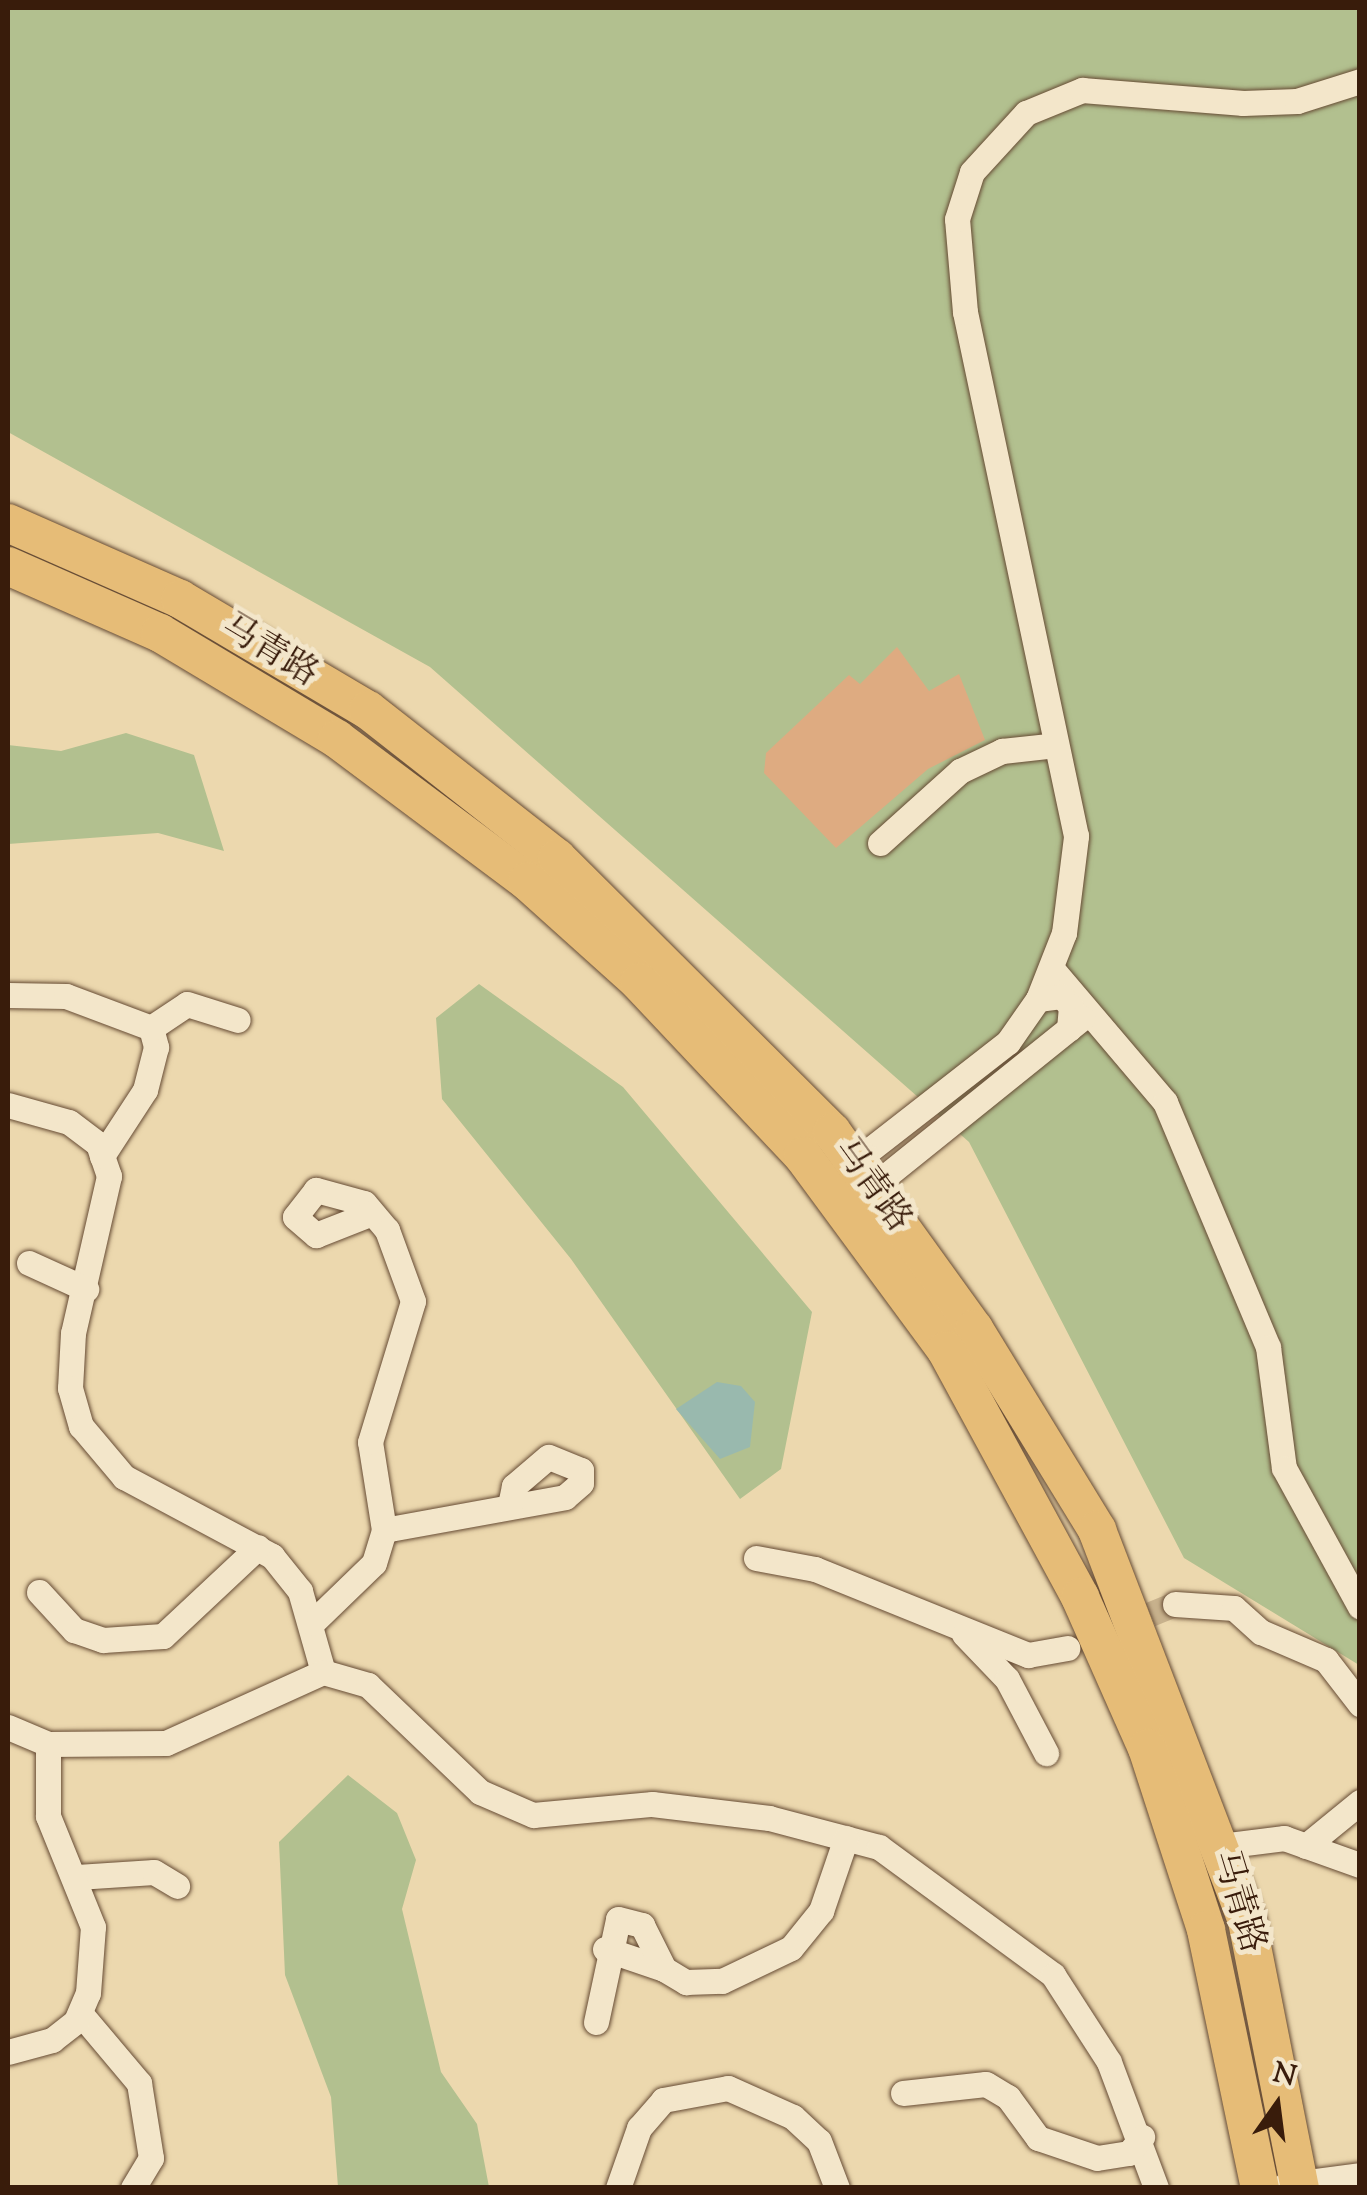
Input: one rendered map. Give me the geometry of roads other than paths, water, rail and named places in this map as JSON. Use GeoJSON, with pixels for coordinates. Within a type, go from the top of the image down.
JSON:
{"type":"FeatureCollection","features":[{"type":"Feature","properties":{"kind":"highway","name":"马青路"},"geometry":{"type":"LineString","coordinates":[[8,523],[180,598],[368,710],[572,870],[863,1174],[974,1329],[1097,1530],[1247,1921],[1293,2184]]}},
{"type":"Feature","properties":{"kind":"highway","name":"马青路"},"geometry":{"type":"LineString","coordinates":[[8,566],[160,633],[337,739],[526,880],[639,982],[802,1156],[946,1350],[1093,1627],[1147,1748],[1206,1930],[1260,2188]]}},
{"type":"Feature","properties":{"kind":"street"},"geometry":{"type":"LineString","coordinates":[[863,1174],[1008,1042],[1038,999],[1053,970],[1076,836],[965,312],[958,219],[972,172],[1026,113],[1082,90],[1244,103],[1297,101],[1360,82]]}},
{"type":"Feature","properties":{"kind":"street"},"geometry":{"type":"LineString","coordinates":[[880,843],[960,771],[1002,751],[1056,745]]}},
{"type":"Feature","properties":{"kind":"street"},"geometry":{"type":"LineString","coordinates":[[1053,970],[1076,1023],[1165,1102],[1268,1347],[1284,1468],[1360,1607]]}},
{"type":"Feature","properties":{"kind":"street"},"geometry":{"type":"LineString","coordinates":[[8,995],[66,996],[151,1028]]}},
{"type":"Feature","properties":{"kind":"street"},"geometry":{"type":"LineString","coordinates":[[1038,999],[1061,996],[1071,1006],[1076,1023]]}},
{"type":"Feature","properties":{"kind":"street"},"geometry":{"type":"LineString","coordinates":[[151,1028],[187,1004],[238,1020]]}},
{"type":"Feature","properties":{"kind":"street"},"geometry":{"type":"LineString","coordinates":[[863,1174],[1076,1023]]}},
{"type":"Feature","properties":{"kind":"street"},"geometry":{"type":"LineString","coordinates":[[102,1156],[146,1090],[151,1028]]}},
{"type":"Feature","properties":{"kind":"street"},"geometry":{"type":"LineString","coordinates":[[8,1105],[69,1122],[102,1156],[108,1214],[86,1289],[70,1388],[80,1426],[124,1477],[258,1548],[300,1591],[312,1623],[322,1672]]}},
{"type":"Feature","properties":{"kind":"street"},"geometry":{"type":"LineString","coordinates":[[312,1623],[349,1597],[374,1564],[384,1530],[370,1442],[413,1301],[372,1212]]}},
{"type":"Feature","properties":{"kind":"street"},"geometry":{"type":"LineString","coordinates":[[29,1263],[86,1289]]}},
{"type":"Feature","properties":{"kind":"street"},"geometry":{"type":"LineString","coordinates":[[384,1530],[510,1505]]}},
{"type":"Feature","properties":{"kind":"street"},"geometry":{"type":"LineString","coordinates":[[39,1592],[74,1630],[104,1640],[163,1636],[258,1548]]}},
{"type":"Feature","properties":{"kind":"street"},"geometry":{"type":"LineString","coordinates":[[756,1558],[815,1570],[964,1634],[1028,1655],[1067,1648]]}},
{"type":"Feature","properties":{"kind":"street"},"geometry":{"type":"LineString","coordinates":[[1175,1604],[1234,1608],[1262,1632],[1326,1660],[1360,1704]]}},
{"type":"Feature","properties":{"kind":"street"},"geometry":{"type":"LineString","coordinates":[[964,1634],[1007,1678],[1046,1753]]}},
{"type":"Feature","properties":{"kind":"street"},"geometry":{"type":"LineString","coordinates":[[8,1728],[48,1744],[166,1743],[322,1672],[368,1685],[480,1792],[533,1816],[652,1804],[879,1847],[1053,1975],[1142,2137],[1156,2188]]}},
{"type":"Feature","properties":{"kind":"street"},"geometry":{"type":"LineString","coordinates":[[8,2052],[52,2040],[80,2014],[93,1927],[77,1877],[48,1816],[48,1744]]}},
{"type":"Feature","properties":{"kind":"street"},"geometry":{"type":"LineString","coordinates":[[1306,1846],[1360,1802]]}},
{"type":"Feature","properties":{"kind":"street"},"geometry":{"type":"LineString","coordinates":[[1221,1846],[1264,1837],[1306,1846],[1360,1865]]}},
{"type":"Feature","properties":{"kind":"street"},"geometry":{"type":"LineString","coordinates":[[605,1948],[664,1969],[686,1982],[722,1981],[791,1948],[821,1911],[846,1838]]}},
{"type":"Feature","properties":{"kind":"street"},"geometry":{"type":"LineString","coordinates":[[77,1877],[154,1872],[177,1886]]}},
{"type":"Feature","properties":{"kind":"street"},"geometry":{"type":"LineString","coordinates":[[596,2022],[605,1948],[618,1919],[642,1925],[664,1969]]}},
{"type":"Feature","properties":{"kind":"street"},"geometry":{"type":"LineString","coordinates":[[80,2014],[139,2084],[151,2158],[133,2188]]}},
{"type":"Feature","properties":{"kind":"street"},"geometry":{"type":"LineString","coordinates":[[903,2093],[986,2084],[1008,2097],[1038,2138],[1097,2158],[1129,2153],[1142,2137]]}},
{"type":"Feature","properties":{"kind":"street"},"geometry":{"type":"LineString","coordinates":[[618,2188],[624,2156],[663,2100],[728,2088],[760,2096],[806,2128],[836,2170],[837,2188]]}},
{"type":"Feature","properties":{"kind":"street"},"geometry":{"type":"LineString","coordinates":[[1293,2184],[1360,2175]]}},
{"type":"Feature","properties":{"kind":"water"},"geometry":{"type":"Polygon","coordinates":[[[717,1382],[741,1386],[755,1402],[750,1447],[720,1459],[676,1409],[717,1382]]]}},
{"type":"Feature","properties":{"kind":"tunnel"},"geometry":{"type":"LineString","coordinates":[[1082,1642],[1175,1604]]}}]}
